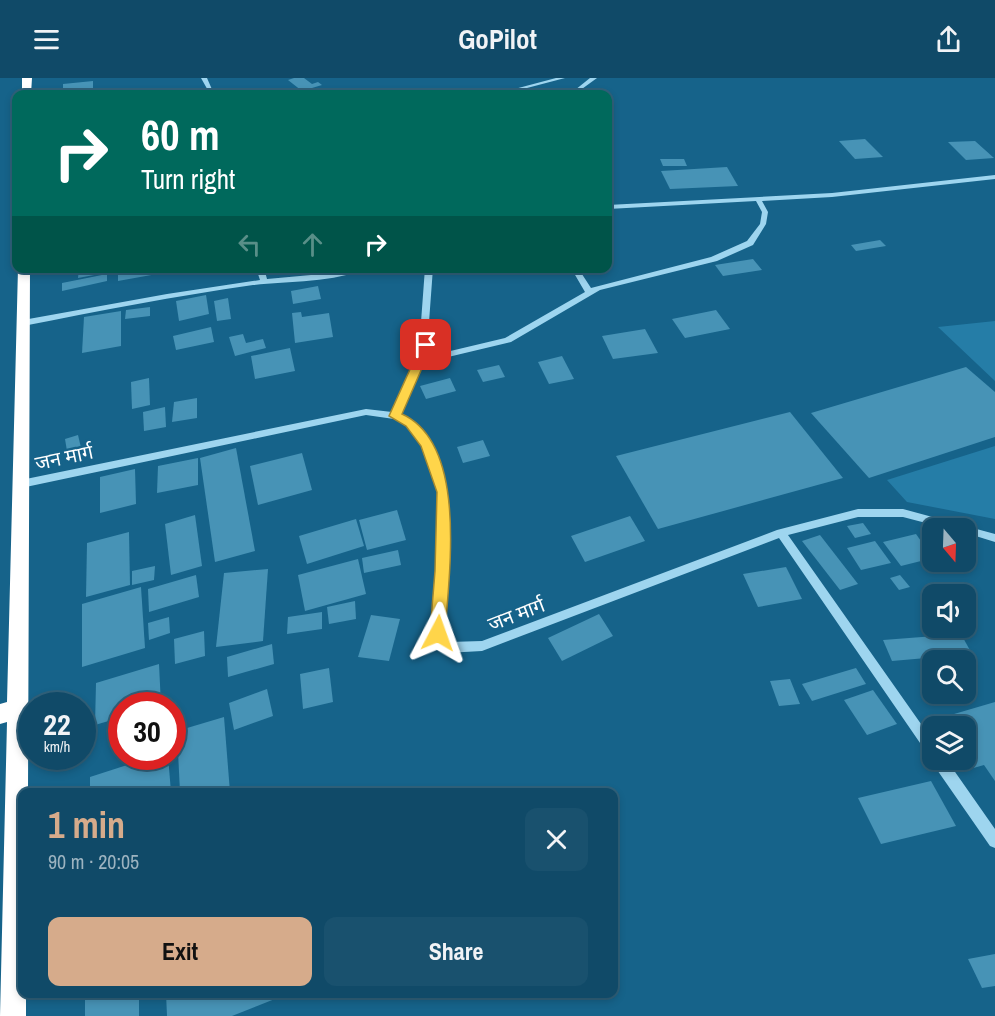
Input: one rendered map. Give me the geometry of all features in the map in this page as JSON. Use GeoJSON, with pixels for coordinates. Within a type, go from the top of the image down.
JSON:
{"type":"FeatureCollection","features":[{"type":"Feature","properties":{"kind":"highway"},"geometry":{"type":"LineString","coordinates":[[13,1016],[9,712],[21,484],[24,273]]}},
{"type":"Feature","properties":{"kind":"street"},"geometry":{"type":"LineString","coordinates":[[515,90],[562,78]]}},
{"type":"Feature","properties":{"kind":"street"},"geometry":{"type":"LineString","coordinates":[[578,90],[594,78]]}},
{"type":"Feature","properties":{"kind":"street"},"geometry":{"type":"LineString","coordinates":[[612,207],[832,195],[995,177]]}},
{"type":"Feature","properties":{"kind":"street"},"geometry":{"type":"LineString","coordinates":[[417,367],[442,356],[508,340],[597,288],[714,259],[750,243],[763,224],[765,212],[758,199]]}},
{"type":"Feature","properties":{"kind":"street"},"geometry":{"type":"LineString","coordinates":[[262,273],[264,281]]}},
{"type":"Feature","properties":{"kind":"street"},"geometry":{"type":"LineString","coordinates":[[23,323],[163,297],[327,273]]}},
{"type":"Feature","properties":{"kind":"street"},"geometry":{"type":"LineString","coordinates":[[395,416],[426,345],[425,322],[429,273]]}},
{"type":"Feature","properties":{"kind":"street"},"geometry":{"type":"LineString","coordinates":[[577,273],[589,292]]}},
{"type":"Feature","properties":{"kind":"street","name":"जन मार्ग"},"geometry":{"type":"LineString","coordinates":[[21,484],[366,412],[395,416],[411,423],[427,444],[443,492],[442,571],[438,633],[446,648],[482,646],[781,533],[858,513],[903,513],[922,518]]}},
{"type":"Feature","properties":{"kind":"street","name":"जन मार्ग"},"geometry":{"type":"LineString","coordinates":[[976,532],[995,538]]}},
{"type":"Feature","properties":{"kind":"street"},"geometry":{"type":"LineString","coordinates":[[781,533],[922,736]]}},
{"type":"Feature","properties":{"kind":"street"},"geometry":{"type":"LineString","coordinates":[[946,770],[995,841]]}},
{"type":"Feature","properties":{"kind":"shaded area"},"geometry":{"type":"Polygon","coordinates":[[[995,321],[995,381],[938,327],[995,321]]]}},
{"type":"Feature","properties":{"kind":"shaded area"},"geometry":{"type":"Polygon","coordinates":[[[995,446],[995,519],[907,502],[887,480],[995,446]]]}},
{"type":"Feature","properties":{"kind":"building"},"geometry":{"type":"Polygon","coordinates":[[[304,78],[312,84],[318,82],[322,85],[301,90],[288,80],[304,78]]]}},
{"type":"Feature","properties":{"kind":"building"},"geometry":{"type":"Polygon","coordinates":[[[93,81],[93,90],[63,90],[63,84],[93,81]]]}},
{"type":"Feature","properties":{"kind":"building"},"geometry":{"type":"Polygon","coordinates":[[[865,139],[883,157],[855,159],[839,141],[865,139]]]}},
{"type":"Feature","properties":{"kind":"building"},"geometry":{"type":"Polygon","coordinates":[[[975,141],[994,158],[966,160],[948,142],[975,141]]]}},
{"type":"Feature","properties":{"kind":"building"},"geometry":{"type":"Polygon","coordinates":[[[660,159],[684,159],[687,166],[663,166],[660,159]]]}},
{"type":"Feature","properties":{"kind":"building"},"geometry":{"type":"Polygon","coordinates":[[[727,167],[738,186],[670,189],[661,171],[727,167]]]}},
{"type":"Feature","properties":{"kind":"building"},"geometry":{"type":"Polygon","coordinates":[[[880,240],[886,246],[856,251],[851,245],[880,240]]]}},
{"type":"Feature","properties":{"kind":"building"},"geometry":{"type":"Polygon","coordinates":[[[753,259],[762,270],[723,276],[715,265],[753,259]]]}},
{"type":"Feature","properties":{"kind":"building"},"geometry":{"type":"Polygon","coordinates":[[[78,273],[105,273],[78,278],[78,273]]]}},
{"type":"Feature","properties":{"kind":"building"},"geometry":{"type":"Polygon","coordinates":[[[118,273],[157,273],[157,274],[118,281],[118,273]]]}},
{"type":"Feature","properties":{"kind":"building"},"geometry":{"type":"Polygon","coordinates":[[[107,274],[107,281],[62,291],[62,283],[107,274]]]}},
{"type":"Feature","properties":{"kind":"building"},"geometry":{"type":"Polygon","coordinates":[[[318,286],[321,299],[293,304],[291,291],[318,286]]]}},
{"type":"Feature","properties":{"kind":"building"},"geometry":{"type":"Polygon","coordinates":[[[206,295],[209,314],[179,321],[176,301],[206,295]]]}},
{"type":"Feature","properties":{"kind":"building"},"geometry":{"type":"Polygon","coordinates":[[[228,298],[231,319],[217,321],[214,301],[228,298]]]}},
{"type":"Feature","properties":{"kind":"building"},"geometry":{"type":"Polygon","coordinates":[[[150,307],[150,316],[125,319],[126,310],[150,307]]]}},
{"type":"Feature","properties":{"kind":"building"},"geometry":{"type":"Polygon","coordinates":[[[716,310],[730,329],[685,338],[672,319],[716,310]]]}},
{"type":"Feature","properties":{"kind":"building"},"geometry":{"type":"Polygon","coordinates":[[[121,311],[121,346],[82,353],[84,317],[121,311]]]}},
{"type":"Feature","properties":{"kind":"building"},"geometry":{"type":"Polygon","coordinates":[[[301,312],[302,317],[329,313],[333,337],[295,343],[292,313],[301,312]]]}},
{"type":"Feature","properties":{"kind":"building"},"geometry":{"type":"Polygon","coordinates":[[[211,327],[214,342],[176,350],[173,336],[211,327]]]}},
{"type":"Feature","properties":{"kind":"building"},"geometry":{"type":"Polygon","coordinates":[[[645,329],[658,353],[613,359],[602,336],[645,329]]]}},
{"type":"Feature","properties":{"kind":"building"},"geometry":{"type":"Polygon","coordinates":[[[243,334],[246,343],[263,339],[266,348],[235,356],[229,337],[243,334]]]}},
{"type":"Feature","properties":{"kind":"building"},"geometry":{"type":"Polygon","coordinates":[[[290,348],[295,371],[255,379],[251,356],[290,348]]]}},
{"type":"Feature","properties":{"kind":"building"},"geometry":{"type":"Polygon","coordinates":[[[562,356],[574,379],[549,384],[538,362],[562,356]]]}},
{"type":"Feature","properties":{"kind":"building"},"geometry":{"type":"Polygon","coordinates":[[[499,365],[505,377],[483,382],[477,370],[499,365]]]}},
{"type":"Feature","properties":{"kind":"building"},"geometry":{"type":"Polygon","coordinates":[[[966,367],[995,392],[995,437],[869,478],[811,413],[966,367]]]}},
{"type":"Feature","properties":{"kind":"building"},"geometry":{"type":"Polygon","coordinates":[[[149,378],[150,405],[132,409],[131,382],[149,378]]]}},
{"type":"Feature","properties":{"kind":"building"},"geometry":{"type":"Polygon","coordinates":[[[450,378],[456,391],[426,399],[420,386],[450,378]]]}},
{"type":"Feature","properties":{"kind":"building"},"geometry":{"type":"Polygon","coordinates":[[[197,398],[197,418],[172,422],[174,402],[197,398]]]}},
{"type":"Feature","properties":{"kind":"building"},"geometry":{"type":"Polygon","coordinates":[[[165,407],[166,427],[144,431],[143,412],[165,407]]]}},
{"type":"Feature","properties":{"kind":"building"},"geometry":{"type":"Polygon","coordinates":[[[790,412],[843,478],[658,529],[616,456],[790,412]]]}},
{"type":"Feature","properties":{"kind":"building"},"geometry":{"type":"Polygon","coordinates":[[[78,435],[82,452],[68,457],[65,439],[78,435]]]}},
{"type":"Feature","properties":{"kind":"building"},"geometry":{"type":"Polygon","coordinates":[[[483,440],[490,456],[463,463],[457,447],[483,440]]]}},
{"type":"Feature","properties":{"kind":"building"},"geometry":{"type":"Polygon","coordinates":[[[236,448],[255,551],[215,562],[200,458],[236,448]]]}},
{"type":"Feature","properties":{"kind":"building"},"geometry":{"type":"Polygon","coordinates":[[[302,453],[312,490],[258,505],[250,466],[302,453]]]}},
{"type":"Feature","properties":{"kind":"building"},"geometry":{"type":"Polygon","coordinates":[[[198,458],[198,485],[157,493],[158,466],[198,458]]]}},
{"type":"Feature","properties":{"kind":"building"},"geometry":{"type":"Polygon","coordinates":[[[135,469],[136,504],[100,513],[100,477],[135,469]]]}},
{"type":"Feature","properties":{"kind":"building"},"geometry":{"type":"Polygon","coordinates":[[[397,510],[406,540],[367,550],[359,520],[397,510]]]}},
{"type":"Feature","properties":{"kind":"building"},"geometry":{"type":"Polygon","coordinates":[[[195,515],[202,566],[171,575],[165,524],[195,515]]]}},
{"type":"Feature","properties":{"kind":"building"},"geometry":{"type":"Polygon","coordinates":[[[630,516],[645,541],[585,562],[571,536],[630,516]]]}},
{"type":"Feature","properties":{"kind":"building"},"geometry":{"type":"Polygon","coordinates":[[[356,519],[364,546],[307,564],[299,536],[356,519]]]}},
{"type":"Feature","properties":{"kind":"building"},"geometry":{"type":"Polygon","coordinates":[[[863,523],[871,534],[855,538],[847,526],[863,523]]]}},
{"type":"Feature","properties":{"kind":"building"},"geometry":{"type":"Polygon","coordinates":[[[129,532],[130,585],[86,597],[87,543],[129,532]]]}},
{"type":"Feature","properties":{"kind":"building"},"geometry":{"type":"Polygon","coordinates":[[[916,534],[922,542],[922,561],[901,566],[883,542],[916,534]]]}},
{"type":"Feature","properties":{"kind":"building"},"geometry":{"type":"Polygon","coordinates":[[[820,535],[858,584],[840,590],[802,541],[820,535]]]}},
{"type":"Feature","properties":{"kind":"building"},"geometry":{"type":"Polygon","coordinates":[[[875,541],[891,563],[861,570],[847,548],[875,541]]]}},
{"type":"Feature","properties":{"kind":"building"},"geometry":{"type":"Polygon","coordinates":[[[398,550],[401,565],[364,573],[362,558],[398,550]]]}},
{"type":"Feature","properties":{"kind":"building"},"geometry":{"type":"Polygon","coordinates":[[[358,559],[366,594],[305,611],[298,575],[358,559]]]}},
{"type":"Feature","properties":{"kind":"building"},"geometry":{"type":"Polygon","coordinates":[[[155,566],[154,580],[132,585],[132,571],[155,566]]]}},
{"type":"Feature","properties":{"kind":"building"},"geometry":{"type":"Polygon","coordinates":[[[786,567],[802,599],[758,607],[743,574],[786,567]]]}},
{"type":"Feature","properties":{"kind":"building"},"geometry":{"type":"Polygon","coordinates":[[[268,569],[263,641],[216,647],[224,573],[268,569]]]}},
{"type":"Feature","properties":{"kind":"building"},"geometry":{"type":"Polygon","coordinates":[[[196,575],[199,597],[149,612],[148,589],[196,575]]]}},
{"type":"Feature","properties":{"kind":"building"},"geometry":{"type":"Polygon","coordinates":[[[900,575],[910,587],[899,590],[890,578],[900,575]]]}},
{"type":"Feature","properties":{"kind":"building"},"geometry":{"type":"Polygon","coordinates":[[[141,587],[145,648],[82,667],[82,604],[141,587]]]}},
{"type":"Feature","properties":{"kind":"building"},"geometry":{"type":"Polygon","coordinates":[[[355,601],[356,619],[329,624],[327,607],[355,601]]]}},
{"type":"Feature","properties":{"kind":"building"},"geometry":{"type":"Polygon","coordinates":[[[322,612],[322,629],[287,634],[288,617],[322,612]]]}},
{"type":"Feature","properties":{"kind":"building"},"geometry":{"type":"Polygon","coordinates":[[[599,614],[613,636],[562,661],[548,638],[599,614]]]}},
{"type":"Feature","properties":{"kind":"building"},"geometry":{"type":"Polygon","coordinates":[[[371,615],[400,619],[389,661],[358,657],[371,615]]]}},
{"type":"Feature","properties":{"kind":"building"},"geometry":{"type":"Polygon","coordinates":[[[169,617],[170,633],[149,640],[148,623],[169,617]]]}},
{"type":"Feature","properties":{"kind":"building"},"geometry":{"type":"Polygon","coordinates":[[[204,631],[205,656],[175,664],[174,639],[204,631]]]}},
{"type":"Feature","properties":{"kind":"building"},"geometry":{"type":"Polygon","coordinates":[[[922,637],[963,638],[970,650],[922,650],[922,658],[892,661],[883,640],[922,637]]]}},
{"type":"Feature","properties":{"kind":"building"},"geometry":{"type":"Polygon","coordinates":[[[272,644],[274,664],[228,677],[227,657],[272,644]]]}},
{"type":"Feature","properties":{"kind":"building"},"geometry":{"type":"Polygon","coordinates":[[[159,664],[160,692],[108,692],[108,721],[96,725],[96,683],[159,664]]]}},
{"type":"Feature","properties":{"kind":"building"},"geometry":{"type":"Polygon","coordinates":[[[329,668],[333,702],[303,709],[300,674],[329,668]]]}},
{"type":"Feature","properties":{"kind":"building"},"geometry":{"type":"Polygon","coordinates":[[[856,668],[866,684],[812,701],[802,684],[856,668]]]}},
{"type":"Feature","properties":{"kind":"building"},"geometry":{"type":"Polygon","coordinates":[[[790,679],[800,704],[779,706],[770,681],[790,679]]]}},
{"type":"Feature","properties":{"kind":"building"},"geometry":{"type":"Polygon","coordinates":[[[267,689],[273,716],[234,730],[229,703],[267,689]]]}},
{"type":"Feature","properties":{"kind":"building"},"geometry":{"type":"Polygon","coordinates":[[[873,690],[897,724],[867,735],[844,700],[873,690]]]}},
{"type":"Feature","properties":{"kind":"building"},"geometry":{"type":"Polygon","coordinates":[[[995,702],[995,781],[984,765],[976,767],[976,716],[947,716],[995,702]]]}},
{"type":"Feature","properties":{"kind":"building"},"geometry":{"type":"Polygon","coordinates":[[[224,717],[230,788],[180,788],[179,770],[186,770],[186,728],[224,717]]]}},
{"type":"Feature","properties":{"kind":"building"},"geometry":{"type":"Polygon","coordinates":[[[112,770],[169,770],[171,788],[90,788],[90,777],[112,770]]]}},
{"type":"Feature","properties":{"kind":"building"},"geometry":{"type":"Polygon","coordinates":[[[931,781],[956,826],[881,844],[858,798],[931,781]]]}},
{"type":"Feature","properties":{"kind":"building"},"geometry":{"type":"Polygon","coordinates":[[[995,954],[995,986],[982,988],[968,959],[995,954]]]}},
{"type":"Feature","properties":{"kind":"building"},"geometry":{"type":"Polygon","coordinates":[[[85,998],[139,998],[139,1016],[85,1016],[85,998]]]}},
{"type":"Feature","properties":{"kind":"building"},"geometry":{"type":"Polygon","coordinates":[[[166,998],[277,998],[232,1016],[167,1016],[166,998]]]}},
{"type":"Feature","properties":{"kind":"route"},"geometry":{"type":"LineString","coordinates":[[426,345],[395,416],[411,423],[427,444],[443,492],[442,571],[438,633]]}}]}
